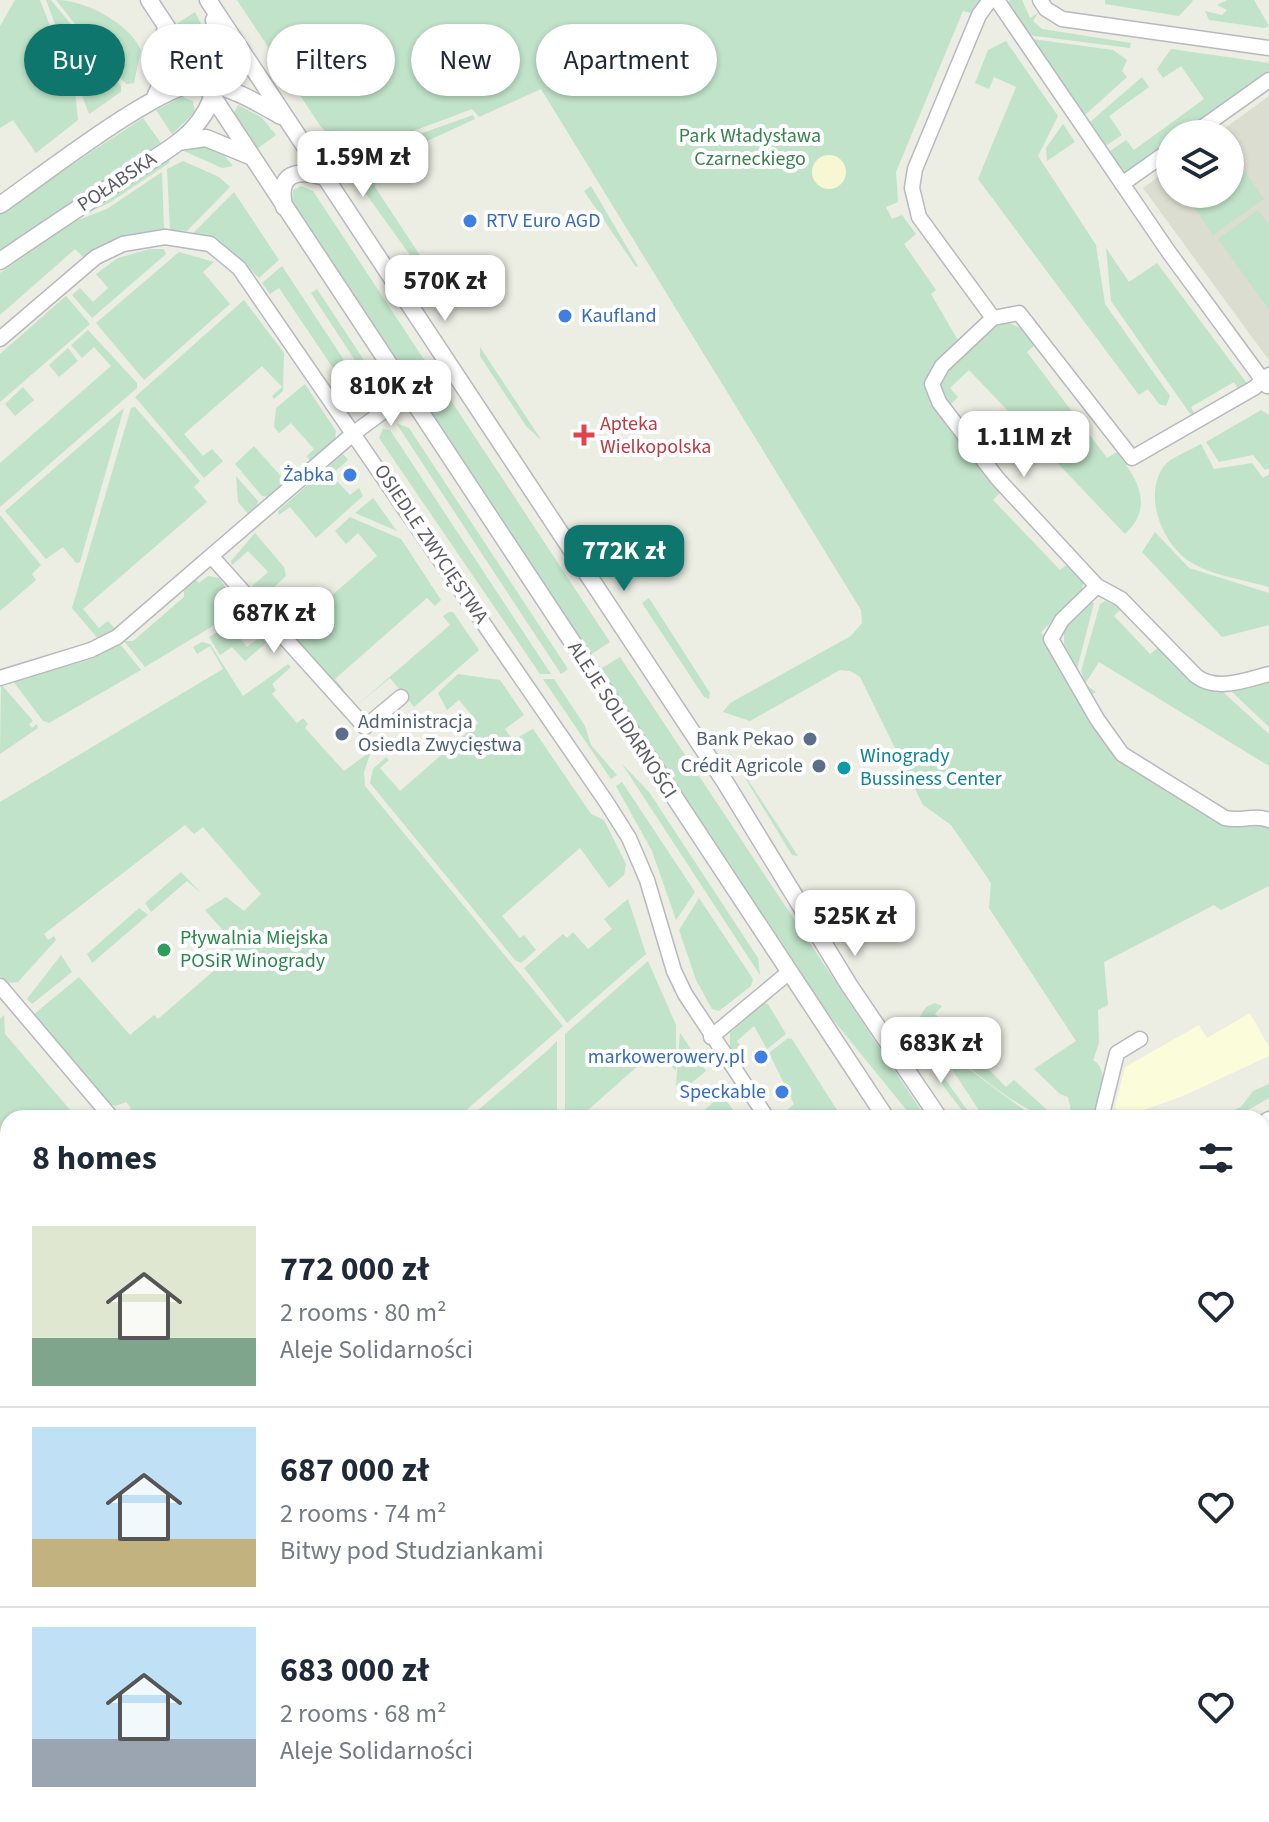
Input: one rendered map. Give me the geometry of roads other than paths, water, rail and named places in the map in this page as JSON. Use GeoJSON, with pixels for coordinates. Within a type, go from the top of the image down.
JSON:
{"type":"FeatureCollection","features":[{"type":"Feature","properties":{"kind":"street","name":"ALEJE SOLIDARNOŚCI"},"geometry":{"type":"LineString","coordinates":[[149,0],[164,24]]}},
{"type":"Feature","properties":{"kind":"street"},"geometry":{"type":"LineString","coordinates":[[207,0],[725,782],[849,985],[934,1110]]}},
{"type":"Feature","properties":{"kind":"street","name":"POŁABSKA"},"geometry":{"type":"LineString","coordinates":[[207,0],[214,24]]}},
{"type":"Feature","properties":{"kind":"street"},"geometry":{"type":"LineString","coordinates":[[990,0],[979,15],[912,181],[919,217],[993,318]]}},
{"type":"Feature","properties":{"kind":"street"},"geometry":{"type":"LineString","coordinates":[[997,0],[1122,184],[1267,382],[1132,458],[1019,313],[993,318],[938,371],[932,384],[934,395],[997,478],[1097,586],[1121,599],[1206,684],[1219,685],[1269,674]]}},
{"type":"Feature","properties":{"kind":"street"},"geometry":{"type":"LineString","coordinates":[[1040,0],[1046,9],[1062,19],[1269,48]]}},
{"type":"Feature","properties":{"kind":"street"},"geometry":{"type":"LineString","coordinates":[[1213,120],[1269,80]]}},
{"type":"Feature","properties":{"kind":"street"},"geometry":{"type":"LineString","coordinates":[[150,102],[155,96]]}},
{"type":"Feature","properties":{"kind":"street"},"geometry":{"type":"LineString","coordinates":[[0,205],[161,96]]}},
{"type":"Feature","properties":{"kind":"street","name":"POŁABSKA"},"geometry":{"type":"LineString","coordinates":[[0,261],[177,142],[198,123],[206,96]]}},
{"type":"Feature","properties":{"kind":"street","name":"ALEJE SOLIDARNOŚCI"},"geometry":{"type":"LineString","coordinates":[[214,96],[284,208],[881,1110]]}},
{"type":"Feature","properties":{"kind":"street"},"geometry":{"type":"LineString","coordinates":[[229,96],[285,118]]}},
{"type":"Feature","properties":{"kind":"street"},"geometry":{"type":"LineString","coordinates":[[177,142],[206,138],[250,156]]}},
{"type":"Feature","properties":{"kind":"street"},"geometry":{"type":"LineString","coordinates":[[1122,184],[1156,160]]}},
{"type":"Feature","properties":{"kind":"street"},"geometry":{"type":"LineString","coordinates":[[284,208],[281,192],[284,182],[294,174],[307,172],[325,177]]}},
{"type":"Feature","properties":{"kind":"street","name":"OSIEDLE ZWYCIĘSTWA"},"geometry":{"type":"LineString","coordinates":[[0,339],[105,251],[143,239],[165,237],[210,244],[250,280],[629,838],[647,880],[674,971],[711,1037],[761,1110]]}},
{"type":"Feature","properties":{"kind":"street"},"geometry":{"type":"LineString","coordinates":[[0,678],[91,650],[117,637],[354,433],[407,394]]}},
{"type":"Feature","properties":{"kind":"street"},"geometry":{"type":"LineString","coordinates":[[212,557],[365,727],[401,697]]}},
{"type":"Feature","properties":{"kind":"street"},"geometry":{"type":"LineString","coordinates":[[1097,586],[1062,620],[1051,639],[1082,694],[1127,758],[1235,821],[1259,816],[1269,820]]}},
{"type":"Feature","properties":{"kind":"street"},"geometry":{"type":"LineString","coordinates":[[711,1037],[788,973]]}},
{"type":"Feature","properties":{"kind":"street"},"geometry":{"type":"LineString","coordinates":[[0,986],[111,1110]]}},
{"type":"Feature","properties":{"kind":"street"},"geometry":{"type":"LineString","coordinates":[[1103,1110],[1117,1053],[1140,1039]]}},
{"type":"Feature","properties":{"kind":"place","name":"RTV Euro AGD"},"geometry":{"type":"Point","coordinates":[470,221]}},
{"type":"Feature","properties":{"kind":"place","name":"Kaufland"},"geometry":{"type":"Point","coordinates":[565,316]}},
{"type":"Feature","properties":{"kind":"place","name":"Apteka Wielkopolska"},"geometry":{"type":"Point","coordinates":[584,435]}},
{"type":"Feature","properties":{"kind":"place","name":"Żabka"},"geometry":{"type":"Point","coordinates":[350,475]}},
{"type":"Feature","properties":{"kind":"place","name":"Administracja Osiedla Zwycięstwa"},"geometry":{"type":"Point","coordinates":[342,734]}},
{"type":"Feature","properties":{"kind":"place","name":"Bank Pekao"},"geometry":{"type":"Point","coordinates":[810,739]}},
{"type":"Feature","properties":{"kind":"place","name":"Crédit Agricole"},"geometry":{"type":"Point","coordinates":[819,766]}},
{"type":"Feature","properties":{"kind":"place","name":"Winogrady Bussiness Center"},"geometry":{"type":"Point","coordinates":[844,768]}},
{"type":"Feature","properties":{"kind":"place","name":"Pływalnia Miejska POSiR Winogrady"},"geometry":{"type":"Point","coordinates":[164,950]}},
{"type":"Feature","properties":{"kind":"place","name":"markowerowery.pl"},"geometry":{"type":"Point","coordinates":[761,1057]}},
{"type":"Feature","properties":{"kind":"place","name":"Speckable"},"geometry":{"type":"Point","coordinates":[782,1092]}},
{"type":"Feature","properties":{"kind":"park label","name":"Park Władysława Czarneckiego"},"geometry":{"type":"Point","coordinates":[750,148]}}]}
